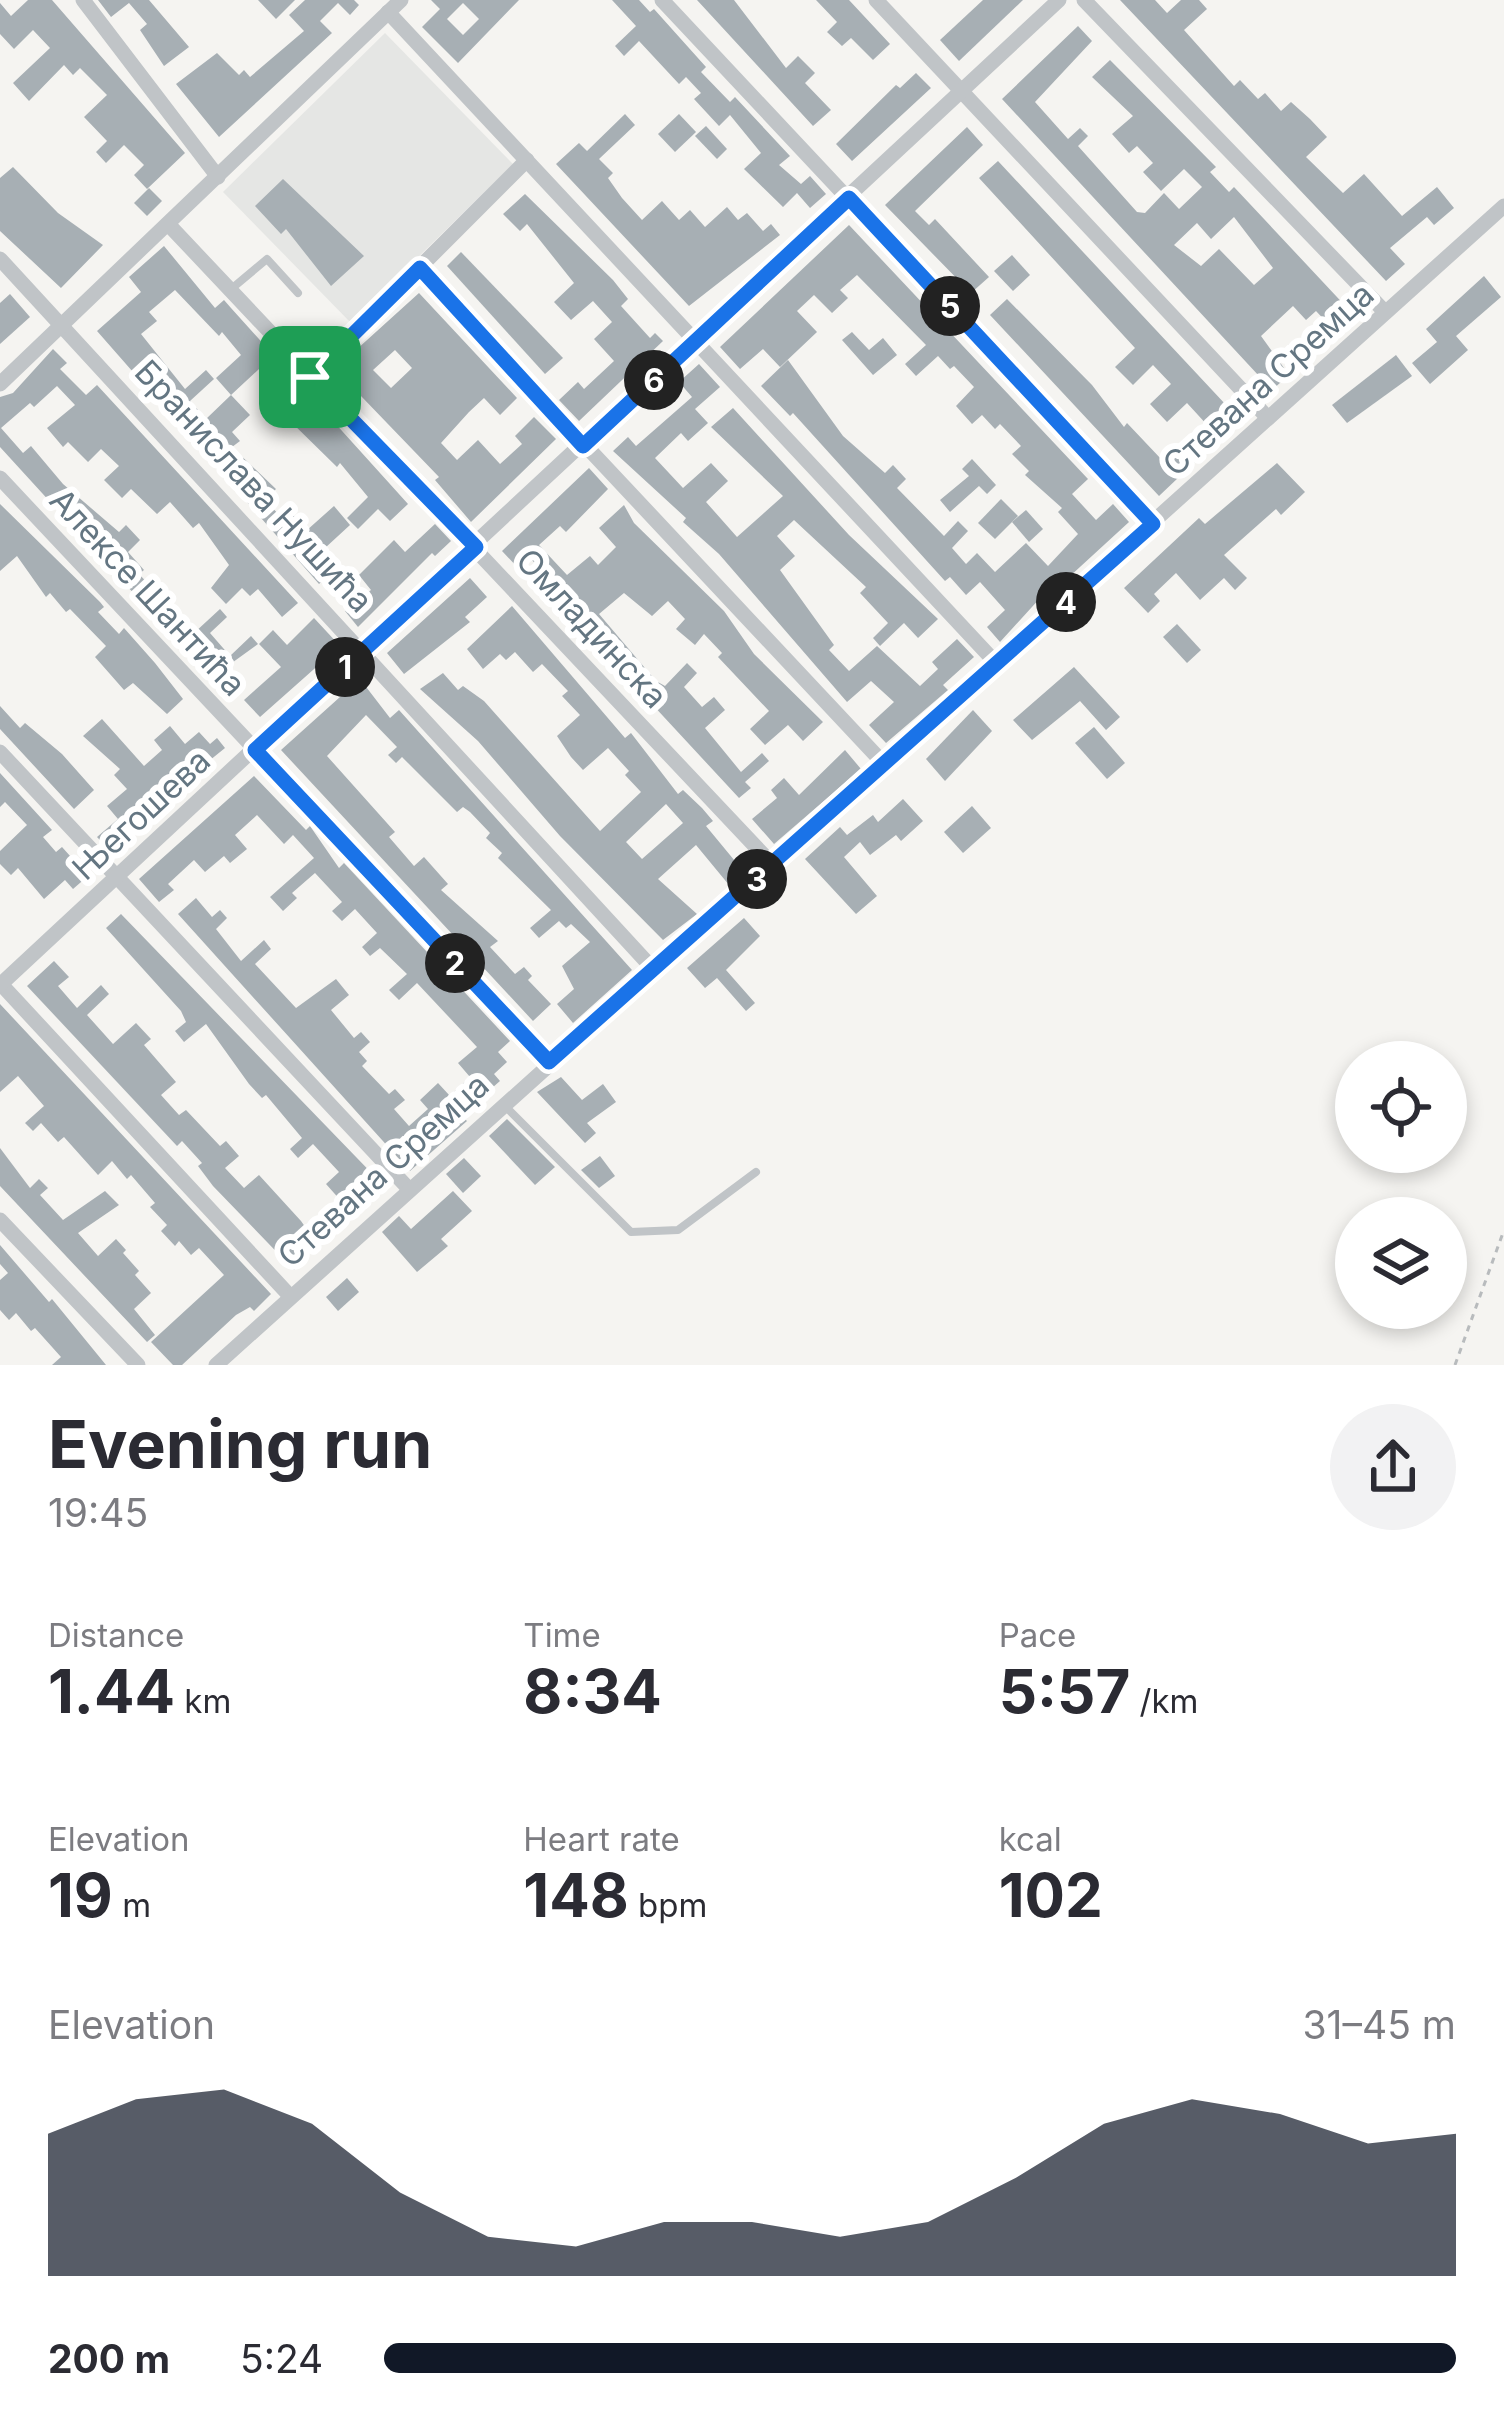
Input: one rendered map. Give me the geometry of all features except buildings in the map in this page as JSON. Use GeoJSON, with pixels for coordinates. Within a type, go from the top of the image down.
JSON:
{"type":"FeatureCollection","features":[{"type":"Feature","properties":{"kind":"street"},"geometry":{"type":"LineString","coordinates":[[83,0],[218,177]]}},
{"type":"Feature","properties":{"kind":"street"},"geometry":{"type":"LineString","coordinates":[[662,0],[1153,524]]}},
{"type":"Feature","properties":{"kind":"street"},"geometry":{"type":"LineString","coordinates":[[876,0],[1268,418]]}},
{"type":"Feature","properties":{"kind":"street","name":"Његошева"},"geometry":{"type":"LineString","coordinates":[[0,984],[476,547],[1059,0]]}},
{"type":"Feature","properties":{"kind":"street"},"geometry":{"type":"LineString","coordinates":[[1084,0],[1385,312]]}},
{"type":"Feature","properties":{"kind":"street"},"geometry":{"type":"LineString","coordinates":[[0,384],[395,6],[527,160],[997,664]]}},
{"type":"Feature","properties":{"kind":"street"},"geometry":{"type":"LineString","coordinates":[[310,377],[527,160]]}},
{"type":"Feature","properties":{"kind":"street","name":"Стевана Сремца"},"geometry":{"type":"LineString","coordinates":[[216,1365],[1504,206]]}},
{"type":"Feature","properties":{"kind":"street","name":"Омладинска"},"geometry":{"type":"LineString","coordinates":[[168,224],[773,865]]}},
{"type":"Feature","properties":{"kind":"street","name":"Бранислава Нушића"},"geometry":{"type":"LineString","coordinates":[[0,259],[364,649],[655,971]]}},
{"type":"Feature","properties":{"kind":"street"},"geometry":{"type":"LineString","coordinates":[[420,268],[885,765]]}},
{"type":"Feature","properties":{"kind":"street","name":"Алексе Шантића"},"geometry":{"type":"LineString","coordinates":[[0,478],[549,1062]]}},
{"type":"Feature","properties":{"kind":"street"},"geometry":{"type":"LineString","coordinates":[[0,752],[408,1188]]}},
{"type":"Feature","properties":{"kind":"street"},"geometry":{"type":"LineString","coordinates":[[0,984],[290,1295]]}},
{"type":"Feature","properties":{"kind":"street"},"geometry":{"type":"LineString","coordinates":[[0,1220],[138,1365]]}},
{"type":"Feature","properties":{"kind":"lane"},"geometry":{"type":"LineString","coordinates":[[230,290],[266,260],[298,293]]}},
{"type":"Feature","properties":{"kind":"lane"},"geometry":{"type":"LineString","coordinates":[[503,1103],[631,1232],[678,1231],[756,1172]]}},
{"type":"Feature","properties":{"kind":"path"},"geometry":{"type":"LineString","coordinates":[[1454,1365],[1504,1230]]}},
{"type":"Feature","properties":{"kind":"shaded area"},"geometry":{"type":"Polygon","coordinates":[[[385,33],[513,164],[351,323],[223,192],[385,33]]]}},
{"type":"Feature","properties":{"kind":"route"},"geometry":{"type":"LineString","coordinates":[[849,198],[1153,524],[549,1062],[255,750],[476,547],[310,377],[420,268],[583,446],[849,198]]}}]}
